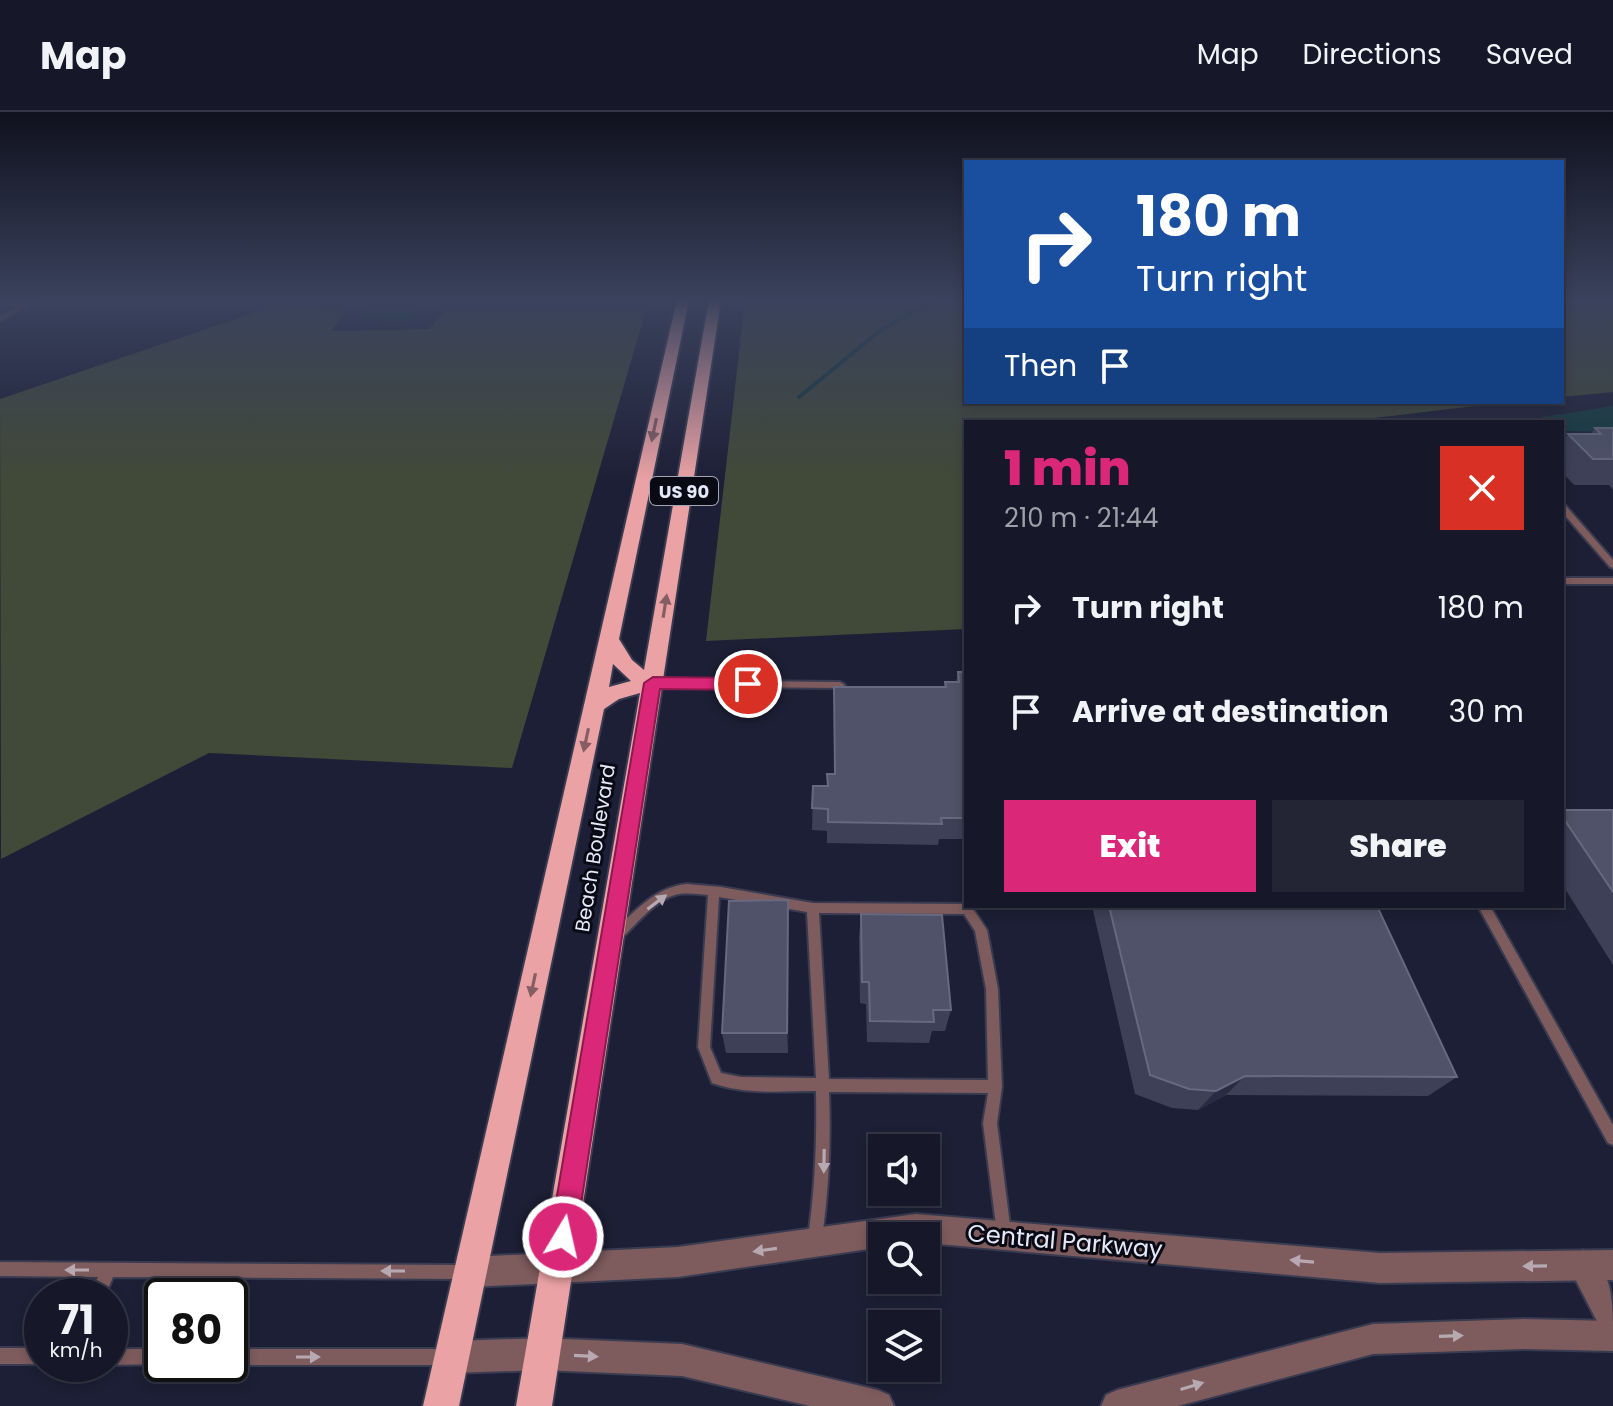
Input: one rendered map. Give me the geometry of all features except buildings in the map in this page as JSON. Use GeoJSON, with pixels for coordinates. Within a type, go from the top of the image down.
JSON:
{"type":"FeatureCollection","features":[{"type":"Feature","properties":{"kind":"highway","name":"US 90"},"geometry":{"type":"LineString","coordinates":[[441,1406],[670,360]]}},
{"type":"Feature","properties":{"kind":"highway","name":"Beach Boulevard"},"geometry":{"type":"LineString","coordinates":[[534,1406],[705,360]]}},
{"type":"Feature","properties":{"kind":"highway"},"geometry":{"type":"LineString","coordinates":[[608,637],[622,666],[634,676],[653,683]]}},
{"type":"Feature","properties":{"kind":"highway"},"geometry":{"type":"LineString","coordinates":[[593,706],[612,693],[653,683]]}},
{"type":"Feature","properties":{"kind":"street","name":"Central Parkway"},"geometry":{"type":"LineString","coordinates":[[471,1272],[678,1262],[916,1228],[1380,1268],[1598,1265]]}},
{"type":"Feature","properties":{"kind":"street"},"geometry":{"type":"LineString","coordinates":[[1598,1265],[1613,1320]]}},
{"type":"Feature","properties":{"kind":"street"},"geometry":{"type":"LineString","coordinates":[[1117,1406],[1373,1339],[1524,1334],[1613,1336]]}},
{"type":"Feature","properties":{"kind":"street"},"geometry":{"type":"LineString","coordinates":[[452,1357],[542,1354],[682,1360],[878,1406]]}},
{"type":"Feature","properties":{"kind":"lane"},"geometry":{"type":"LineString","coordinates":[[1564,509],[1613,565]]}},
{"type":"Feature","properties":{"kind":"lane"},"geometry":{"type":"LineString","coordinates":[[1564,581],[1613,581]]}},
{"type":"Feature","properties":{"kind":"lane"},"geometry":{"type":"LineString","coordinates":[[653,683],[840,685]]}},
{"type":"Feature","properties":{"kind":"lane"},"geometry":{"type":"LineString","coordinates":[[611,941],[658,899],[676,890],[714,892],[813,908],[967,909],[981,930],[992,989],[995,1087],[990,1123],[1004,1235]]}},
{"type":"Feature","properties":{"kind":"lane"},"geometry":{"type":"LineString","coordinates":[[714,892],[704,1047],[717,1078],[741,1084],[995,1087]]}},
{"type":"Feature","properties":{"kind":"lane"},"geometry":{"type":"LineString","coordinates":[[813,908],[824,1190],[814,1243]]}},
{"type":"Feature","properties":{"kind":"lane"},"geometry":{"type":"LineString","coordinates":[[1485,908],[1613,1138]]}},
{"type":"Feature","properties":{"kind":"lane"},"geometry":{"type":"LineString","coordinates":[[0,1269],[471,1272]]}},
{"type":"Feature","properties":{"kind":"lane"},"geometry":{"type":"LineString","coordinates":[[105,1278],[109,1270]]}},
{"type":"Feature","properties":{"kind":"lane"},"geometry":{"type":"LineString","coordinates":[[0,1356],[24,1356]]}},
{"type":"Feature","properties":{"kind":"lane"},"geometry":{"type":"LineString","coordinates":[[248,1357],[452,1357]]}},
{"type":"Feature","properties":{"kind":"shaded area"},"geometry":{"type":"Polygon","coordinates":[[[114,360],[631,360],[512,768],[209,753],[1,859],[0,399],[114,360]]]}},
{"type":"Feature","properties":{"kind":"shaded area"},"geometry":{"type":"Polygon","coordinates":[[[738,360],[964,360],[964,404],[1491,404],[1358,420],[964,420],[964,629],[706,641],[738,360]]]}},
{"type":"Feature","properties":{"kind":"shaded area"},"geometry":{"type":"Polygon","coordinates":[[[1564,360],[1613,360],[1613,392],[1564,397],[1564,360]]]}},
{"type":"Feature","properties":{"kind":"shaded area"},"geometry":{"type":"Polygon","coordinates":[[[1613,406],[1613,432],[1564,431],[1564,420],[1540,420],[1542,417],[1613,406]]]}},
{"type":"Feature","properties":{"kind":"waterway"},"geometry":{"type":"LineString","coordinates":[[799,397],[844,360]]}},
{"type":"Feature","properties":{"kind":"route"},"geometry":{"type":"LineString","coordinates":[[563,1237],[653,683],[748,684]]}}]}
